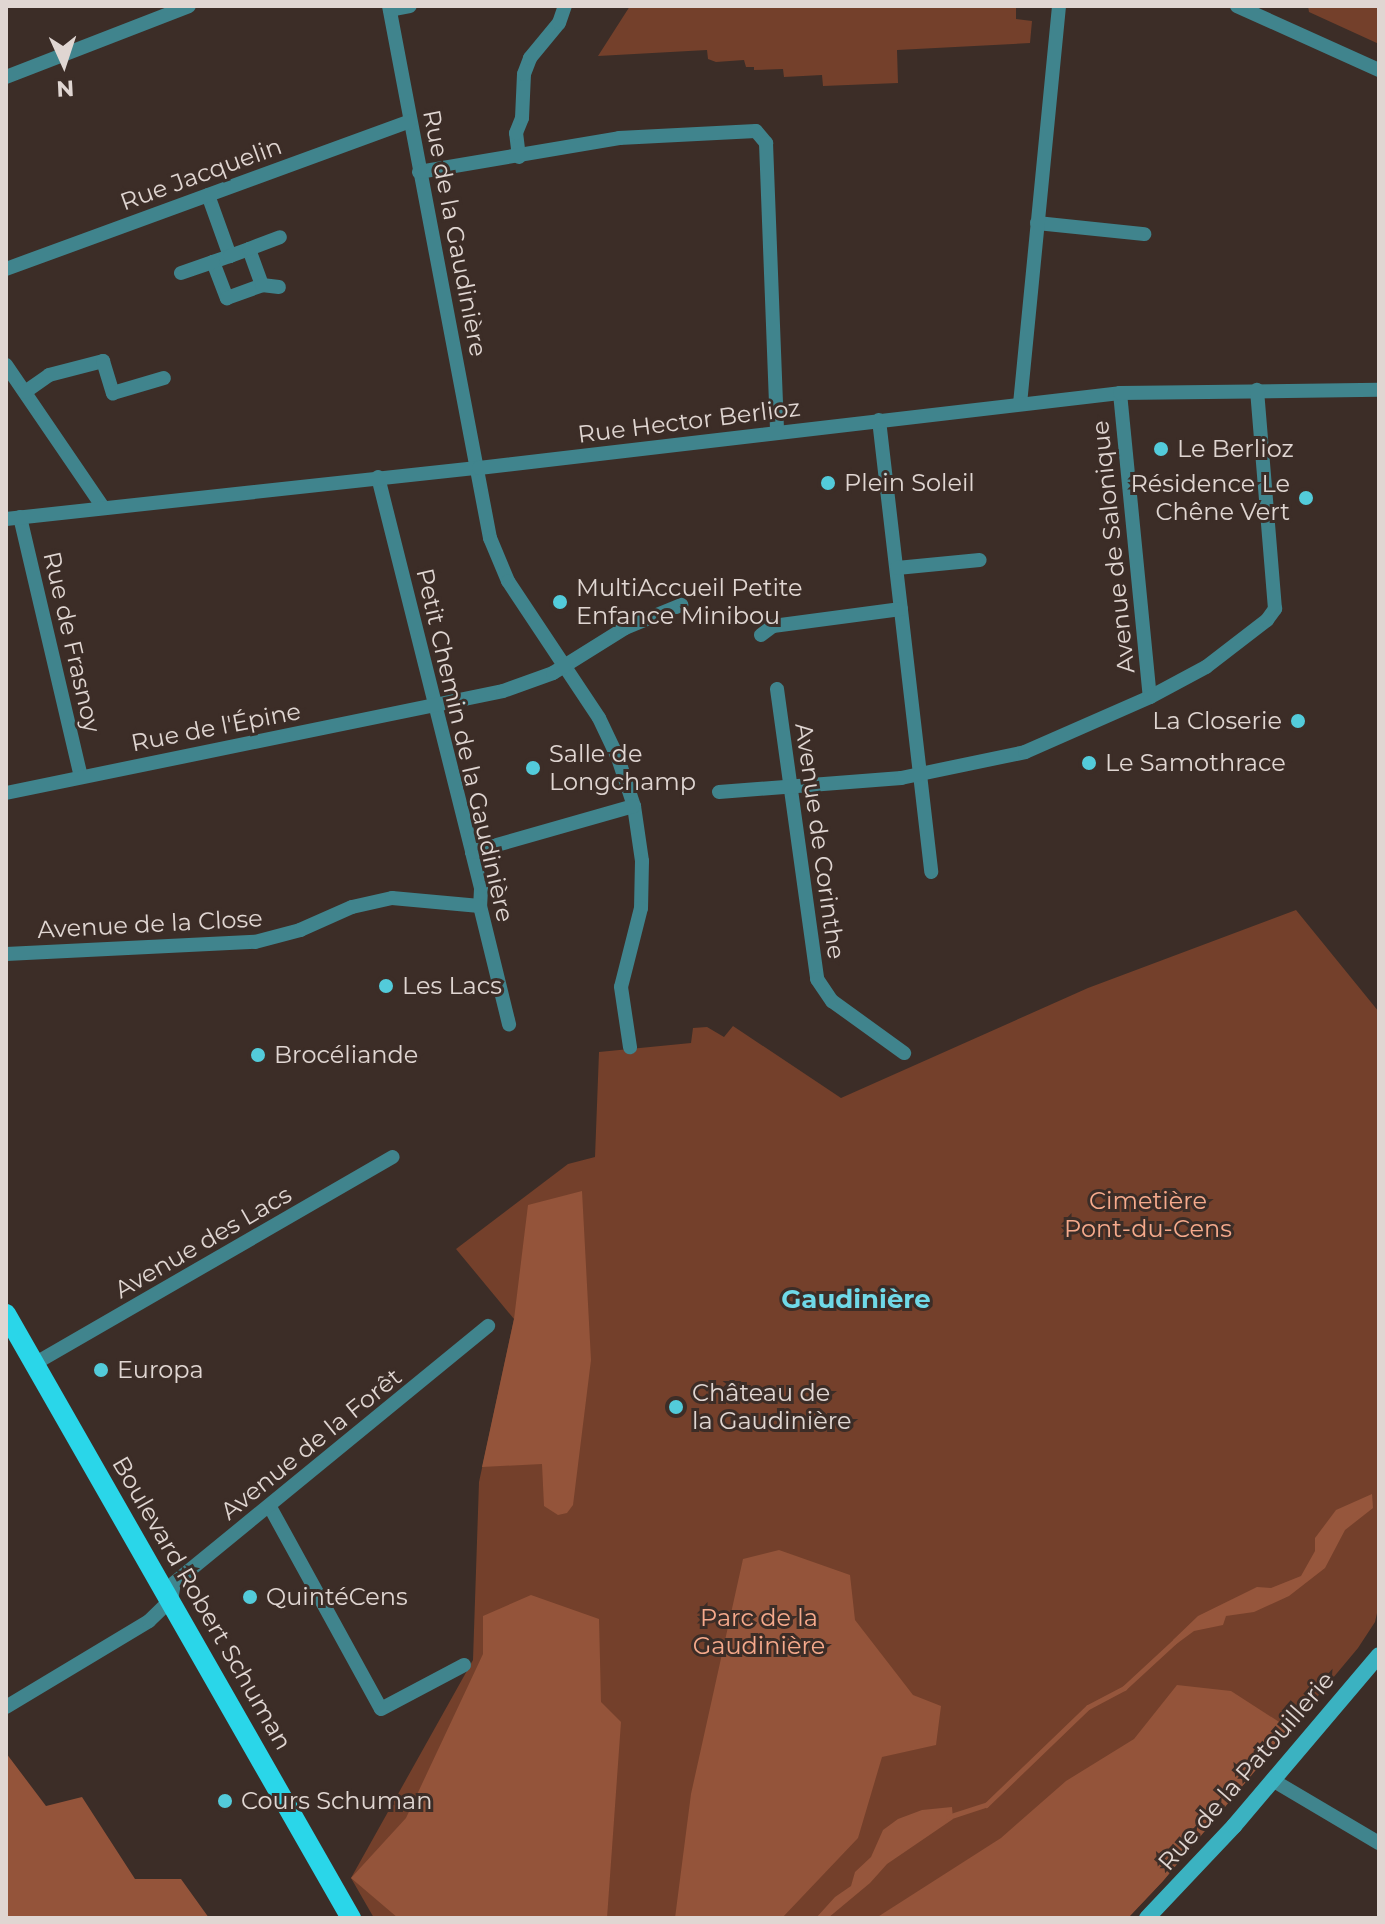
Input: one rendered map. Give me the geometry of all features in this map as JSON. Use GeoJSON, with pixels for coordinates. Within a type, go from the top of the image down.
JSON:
{"type":"FeatureCollection","features":[{"type":"Feature","properties":{"kind":"main road","name":"Boulevard Robert Schuman"},"geometry":{"type":"LineString","coordinates":[[6,1314],[351,1918]]}},
{"type":"Feature","properties":{"kind":"street"},"geometry":{"type":"LineString","coordinates":[[6,77],[189,6]]}},
{"type":"Feature","properties":{"kind":"street"},"geometry":{"type":"LineString","coordinates":[[390,8],[410,6]]}},
{"type":"Feature","properties":{"kind":"street"},"geometry":{"type":"LineString","coordinates":[[519,157],[516,133],[522,118],[524,74],[530,58],[559,23],[565,6]]}},
{"type":"Feature","properties":{"kind":"street"},"geometry":{"type":"LineString","coordinates":[[1020,404],[1059,6]]}},
{"type":"Feature","properties":{"kind":"street"},"geometry":{"type":"LineString","coordinates":[[1237,6],[1379,70]]}},
{"type":"Feature","properties":{"kind":"street","name":"Rue de la Gaudinière"},"geometry":{"type":"LineString","coordinates":[[390,8],[490,538],[499,563],[606,730],[634,806],[642,861],[641,908],[621,987],[630,1047]]}},
{"type":"Feature","properties":{"kind":"street","name":"Rue Jacquelin"},"geometry":{"type":"LineString","coordinates":[[6,269],[410,121]]}},
{"type":"Feature","properties":{"kind":"street"},"geometry":{"type":"LineString","coordinates":[[419,172],[619,138],[756,131],[763,136],[777,433]]}},
{"type":"Feature","properties":{"kind":"street"},"geometry":{"type":"LineString","coordinates":[[208,195],[230,256]]}},
{"type":"Feature","properties":{"kind":"street"},"geometry":{"type":"LineString","coordinates":[[1037,223],[1144,234]]}},
{"type":"Feature","properties":{"kind":"street"},"geometry":{"type":"LineString","coordinates":[[181,273],[280,237]]}},
{"type":"Feature","properties":{"kind":"street"},"geometry":{"type":"LineString","coordinates":[[249,249],[262,285]]}},
{"type":"Feature","properties":{"kind":"street"},"geometry":{"type":"LineString","coordinates":[[213,262],[227,298],[262,285],[279,287]]}},
{"type":"Feature","properties":{"kind":"street"},"geometry":{"type":"LineString","coordinates":[[25,392],[49,375],[103,361],[113,393],[164,378]]}},
{"type":"Feature","properties":{"kind":"street"},"geometry":{"type":"LineString","coordinates":[[6,365],[103,507]]}},
{"type":"Feature","properties":{"kind":"street"},"geometry":{"type":"LineString","coordinates":[[719,792],[919,774],[1025,752],[1150,697],[1206,667],[1267,620],[1275,609],[1257,390]]}},
{"type":"Feature","properties":{"kind":"street","name":"Rue Hector Berlioz"},"geometry":{"type":"LineString","coordinates":[[13,518],[479,468],[1120,393],[1379,390]]}},
{"type":"Feature","properties":{"kind":"street","name":"Avenue de Salonique"},"geometry":{"type":"LineString","coordinates":[[1120,393],[1150,697]]}},
{"type":"Feature","properties":{"kind":"street"},"geometry":{"type":"LineString","coordinates":[[879,420],[931,872]]}},
{"type":"Feature","properties":{"kind":"street","name":"Petit Chemin de la Gaudinière"},"geometry":{"type":"LineString","coordinates":[[378,477],[472,852],[480,906],[509,1024]]}},
{"type":"Feature","properties":{"kind":"street","name":"Rue de Frasnoy"},"geometry":{"type":"LineString","coordinates":[[13,518],[81,777]]}},
{"type":"Feature","properties":{"kind":"street"},"geometry":{"type":"LineString","coordinates":[[897,568],[980,560]]}},
{"type":"Feature","properties":{"kind":"street","name":"Rue de l'Épine"},"geometry":{"type":"LineString","coordinates":[[6,793],[503,691],[566,665],[625,628],[681,605]]}},
{"type":"Feature","properties":{"kind":"street"},"geometry":{"type":"LineString","coordinates":[[761,635],[773,626],[901,609]]}},
{"type":"Feature","properties":{"kind":"street","name":"Avenue de Corinthe"},"geometry":{"type":"LineString","coordinates":[[777,689],[817,979],[841,1009],[904,1053]]}},
{"type":"Feature","properties":{"kind":"street"},"geometry":{"type":"LineString","coordinates":[[472,852],[634,806]]}},
{"type":"Feature","properties":{"kind":"street","name":"Avenue de la Close"},"geometry":{"type":"LineString","coordinates":[[6,954],[255,942],[300,930],[352,907],[392,898],[480,906]]}},
{"type":"Feature","properties":{"kind":"street","name":"Avenue des Lacs"},"geometry":{"type":"LineString","coordinates":[[34,1364],[393,1157]]}},
{"type":"Feature","properties":{"kind":"street","name":"Avenue de la Forêt"},"geometry":{"type":"LineString","coordinates":[[6,1707],[149,1621],[171,1600],[174,1583],[488,1326]]}},
{"type":"Feature","properties":{"kind":"street"},"geometry":{"type":"LineString","coordinates":[[270,1507],[381,1709],[464,1665]]}},
{"type":"Feature","properties":{"kind":"street","name":"Rue de la Patouillerie"},"geometry":{"type":"LineString","coordinates":[[1147,1918],[1274,1781],[1379,1655]]}},
{"type":"Feature","properties":{"kind":"street"},"geometry":{"type":"LineString","coordinates":[[1274,1781],[1379,1843]]}},
{"type":"Feature","properties":{"kind":"green space"},"geometry":{"type":"Polygon","coordinates":[[[630,6],[1016,6],[1016,19],[1032,21],[1030,43],[897,50],[898,83],[823,86],[822,75],[784,77],[783,69],[754,70],[754,67],[746,67],[744,60],[716,62],[708,59],[707,50],[598,56],[630,6]]]}},
{"type":"Feature","properties":{"kind":"green space"},"geometry":{"type":"Polygon","coordinates":[[[1308,6],[1379,6],[1379,44],[1309,12],[1308,6]]]}},
{"type":"Feature","properties":{"kind":"green space","name":"Parc de la Gaudinière"},"geometry":{"type":"Polygon","coordinates":[[[1296,910],[1379,1012],[1379,1604],[1375,1622],[1358,1648],[1163,1881],[1128,1918],[374,1918],[351,1878],[473,1660],[479,1482],[514,1319],[456,1249],[568,1164],[595,1157],[599,1052],[691,1043],[693,1028],[707,1027],[724,1037],[733,1026],[841,1098],[1088,988],[1296,910]]]}},
{"type":"Feature","properties":{"kind":"green space"},"geometry":{"type":"Polygon","coordinates":[[[582,1191],[591,1360],[573,1505],[567,1513],[558,1515],[544,1506],[542,1464],[482,1467],[514,1319],[528,1205],[582,1191]]]}},
{"type":"Feature","properties":{"kind":"green space"},"geometry":{"type":"Polygon","coordinates":[[[779,1550],[850,1575],[855,1620],[913,1695],[941,1706],[936,1745],[882,1757],[858,1838],[782,1918],[675,1918],[691,1794],[743,1559],[779,1550]]]}},
{"type":"Feature","properties":{"kind":"green space"},"geometry":{"type":"Polygon","coordinates":[[[531,1595],[599,1619],[601,1702],[621,1722],[607,1918],[398,1918],[351,1878],[406,1818],[483,1654],[483,1616],[531,1595]]]}},
{"type":"Feature","properties":{"kind":"green space"},"geometry":{"type":"Polygon","coordinates":[[[1177,1685],[1231,1691],[1290,1729],[1163,1881],[1128,1918],[876,1918],[1001,1838],[1066,1781],[1134,1739],[1177,1685]]]}},
{"type":"Feature","properties":{"kind":"green space"},"geometry":{"type":"Polygon","coordinates":[[[6,1753],[46,1806],[82,1797],[135,1879],[181,1879],[209,1918],[6,1918],[6,1753]]]}},
{"type":"Feature","properties":{"kind":"shaded area"},"geometry":{"type":"Polygon","coordinates":[[[1372,1494],[1373,1508],[1345,1530],[1325,1568],[1289,1596],[1254,1612],[1226,1616],[1223,1625],[1194,1631],[1175,1645],[1173,1640],[1198,1616],[1257,1587],[1271,1588],[1301,1576],[1315,1551],[1315,1538],[1336,1510],[1372,1494]]]}},
{"type":"Feature","properties":{"kind":"shaded area"},"geometry":{"type":"Polygon","coordinates":[[[952,1807],[953,1819],[887,1864],[870,1883],[828,1918],[816,1918],[835,1897],[851,1886],[855,1872],[871,1857],[883,1830],[898,1819],[922,1810],[952,1807]]]}},
{"type":"Feature","properties":{"kind":"waterway"},"geometry":{"type":"LineString","coordinates":[[948,1817],[986,1805],[1088,1707],[1124,1688],[1176,1640]]}},
{"type":"Feature","properties":{"kind":"place","name":"Le Berlioz"},"geometry":{"type":"Point","coordinates":[1161,449]}},
{"type":"Feature","properties":{"kind":"place","name":"Plein Soleil"},"geometry":{"type":"Point","coordinates":[828,483]}},
{"type":"Feature","properties":{"kind":"place","name":"Résidence Le Chêne Vert"},"geometry":{"type":"Point","coordinates":[1306,498]}},
{"type":"Feature","properties":{"kind":"place","name":"MultiAccueil Petite Enfance Minibou"},"geometry":{"type":"Point","coordinates":[560,602]}},
{"type":"Feature","properties":{"kind":"place","name":"La Closerie"},"geometry":{"type":"Point","coordinates":[1298,721]}},
{"type":"Feature","properties":{"kind":"place","name":"Le Samothrace"},"geometry":{"type":"Point","coordinates":[1089,763]}},
{"type":"Feature","properties":{"kind":"place","name":"Salle de Longchamp"},"geometry":{"type":"Point","coordinates":[533,768]}},
{"type":"Feature","properties":{"kind":"place","name":"Les Lacs"},"geometry":{"type":"Point","coordinates":[386,986]}},
{"type":"Feature","properties":{"kind":"place","name":"Brocéliande"},"geometry":{"type":"Point","coordinates":[258,1055]}},
{"type":"Feature","properties":{"kind":"place","name":"Europa"},"geometry":{"type":"Point","coordinates":[101,1370]}},
{"type":"Feature","properties":{"kind":"place","name":"Château de la Gaudinière"},"geometry":{"type":"Point","coordinates":[676,1407]}},
{"type":"Feature","properties":{"kind":"place","name":"QuintéCens"},"geometry":{"type":"Point","coordinates":[250,1597]}},
{"type":"Feature","properties":{"kind":"place","name":"Cours Schuman"},"geometry":{"type":"Point","coordinates":[225,1801]}},
{"type":"Feature","properties":{"kind":"district","name":"Gaudinière"},"geometry":{"type":"Point","coordinates":[856,1300]}},
{"type":"Feature","properties":{"kind":"park label","name":"Cimetière Pont-du-Cens"},"geometry":{"type":"Point","coordinates":[1148,1215]}}]}
